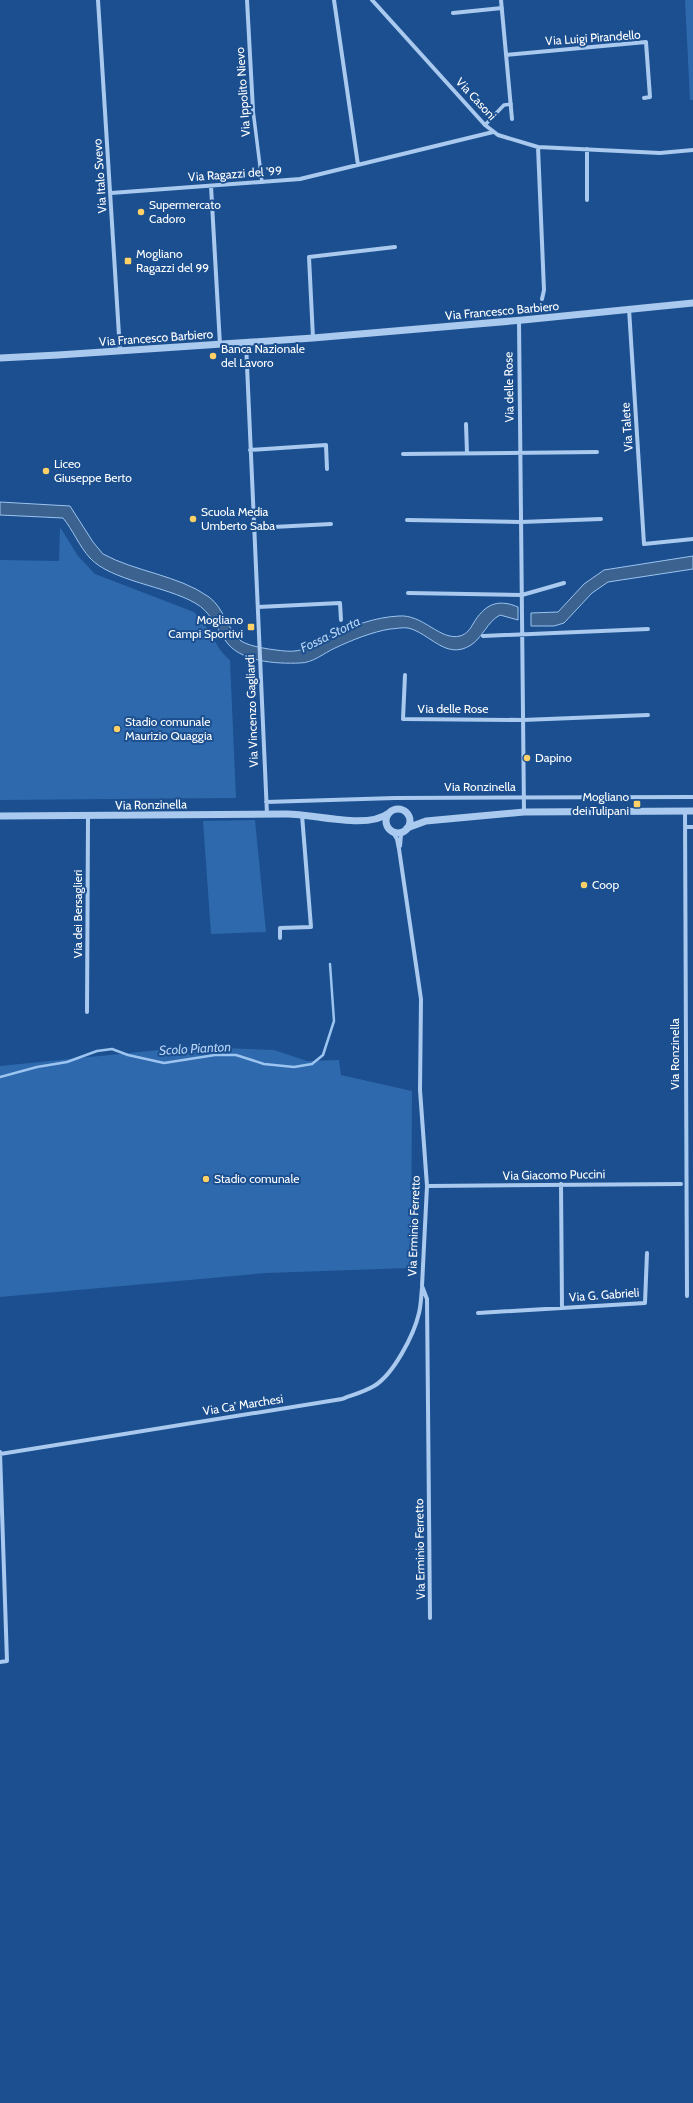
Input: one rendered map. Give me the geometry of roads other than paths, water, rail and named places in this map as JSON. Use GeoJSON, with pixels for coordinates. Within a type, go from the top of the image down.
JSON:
{"type":"FeatureCollection","features":[{"type":"Feature","properties":{"kind":"street","name":"Via Italo Svevo"},"geometry":{"type":"LineString","coordinates":[[98,0],[120,351]]}},
{"type":"Feature","properties":{"kind":"street","name":"Via Ippolito Nievo"},"geometry":{"type":"LineString","coordinates":[[247,0],[253,110],[262,182]]}},
{"type":"Feature","properties":{"kind":"street"},"geometry":{"type":"LineString","coordinates":[[334,0],[358,165]]}},
{"type":"Feature","properties":{"kind":"street","name":"Via Casoni"},"geometry":{"type":"LineString","coordinates":[[372,0],[484,125],[493,132],[514,141],[538,147],[660,153],[693,150]]}},
{"type":"Feature","properties":{"kind":"street"},"geometry":{"type":"LineString","coordinates":[[501,0],[512,119]]}},
{"type":"Feature","properties":{"kind":"street"},"geometry":{"type":"LineString","coordinates":[[453,13],[502,8]]}},
{"type":"Feature","properties":{"kind":"street","name":"Via Luigi Pirandello"},"geometry":{"type":"LineString","coordinates":[[506,55],[646,42],[650,97],[644,98]]}},
{"type":"Feature","properties":{"kind":"street"},"geometry":{"type":"LineString","coordinates":[[484,125],[504,104],[511,104]]}},
{"type":"Feature","properties":{"kind":"street","name":"Via Ragazzi del '99"},"geometry":{"type":"LineString","coordinates":[[111,193],[300,179],[493,132]]}},
{"type":"Feature","properties":{"kind":"street"},"geometry":{"type":"LineString","coordinates":[[538,147],[544,290],[542,298]]}},
{"type":"Feature","properties":{"kind":"street"},"geometry":{"type":"LineString","coordinates":[[587,149],[587,200]]}},
{"type":"Feature","properties":{"kind":"street"},"geometry":{"type":"LineString","coordinates":[[211,186],[220,345]]}},
{"type":"Feature","properties":{"kind":"street"},"geometry":{"type":"LineString","coordinates":[[313,338],[309,257],[395,247]]}},
{"type":"Feature","properties":{"kind":"street","name":"Via Francesco Barbiero"},"geometry":{"type":"LineString","coordinates":[[0,358],[313,338],[519,321],[693,303]]}},
{"type":"Feature","properties":{"kind":"street","name":"Via Talete"},"geometry":{"type":"LineString","coordinates":[[629,309],[644,544],[693,539]]}},
{"type":"Feature","properties":{"kind":"street","name":"Via delle Rose"},"geometry":{"type":"LineString","coordinates":[[519,321],[524,812]]}},
{"type":"Feature","properties":{"kind":"street","name":"Via Vincenzo Gagliardi"},"geometry":{"type":"LineString","coordinates":[[246,343],[267,814]]}},
{"type":"Feature","properties":{"kind":"street"},"geometry":{"type":"LineString","coordinates":[[466,424],[467,453]]}},
{"type":"Feature","properties":{"kind":"street"},"geometry":{"type":"LineString","coordinates":[[250,450],[326,445],[327,469]]}},
{"type":"Feature","properties":{"kind":"street"},"geometry":{"type":"LineString","coordinates":[[403,454],[597,452]]}},
{"type":"Feature","properties":{"kind":"street"},"geometry":{"type":"LineString","coordinates":[[407,520],[521,522],[600,520]]}},
{"type":"Feature","properties":{"kind":"street"},"geometry":{"type":"LineString","coordinates":[[254,528],[331,524]]}},
{"type":"Feature","properties":{"kind":"street"},"geometry":{"type":"LineString","coordinates":[[408,593],[522,595],[564,583]]}},
{"type":"Feature","properties":{"kind":"street"},"geometry":{"type":"LineString","coordinates":[[258,606],[340,603],[341,620]]}},
{"type":"Feature","properties":{"kind":"street"},"geometry":{"type":"LineString","coordinates":[[483,636],[648,629]]}},
{"type":"Feature","properties":{"kind":"street","name":"Via delle Rose"},"geometry":{"type":"LineString","coordinates":[[405,675],[403,719],[523,720],[648,715]]}},
{"type":"Feature","properties":{"kind":"street","name":"Via Ronzinella"},"geometry":{"type":"LineString","coordinates":[[266,802],[693,797]]}},
{"type":"Feature","properties":{"kind":"street","name":"Via Ronzinella"},"geometry":{"type":"LineString","coordinates":[[360,821],[380,818],[397,809],[418,818],[434,820]]}},
{"type":"Feature","properties":{"kind":"street"},"geometry":{"type":"LineString","coordinates":[[404,811],[409,819],[406,829]]}},
{"type":"Feature","properties":{"kind":"street","name":"Via Ronzinella"},"geometry":{"type":"LineString","coordinates":[[685,811],[686,1296]]}},
{"type":"Feature","properties":{"kind":"street","name":"Via Ronzinella"},"geometry":{"type":"LineString","coordinates":[[0,816],[88,817],[302,814],[340,820],[378,823],[398,833],[415,824],[434,820],[524,812],[693,811]]}},
{"type":"Feature","properties":{"kind":"street"},"geometry":{"type":"LineString","coordinates":[[389,813],[386,819],[390,829]]}},
{"type":"Feature","properties":{"kind":"street"},"geometry":{"type":"LineString","coordinates":[[280,938],[280,928],[310,928],[302,814]]}},
{"type":"Feature","properties":{"kind":"street","name":"Via dei Bersaglieri"},"geometry":{"type":"LineString","coordinates":[[87,1012],[88,817]]}},
{"type":"Feature","properties":{"kind":"street"},"geometry":{"type":"LineString","coordinates":[[685,827],[693,827]]}},
{"type":"Feature","properties":{"kind":"street","name":"Via Erminio Ferretto"},"geometry":{"type":"LineString","coordinates":[[390,829],[398,842],[421,999],[420,1090],[427,1186],[422,1286],[427,1299],[430,1618]]}},
{"type":"Feature","properties":{"kind":"street","name":"Via Erminio Ferretto"},"geometry":{"type":"LineString","coordinates":[[400,858],[400,838],[406,829]]}},
{"type":"Feature","properties":{"kind":"street","name":"Via G. Gabrieli"},"geometry":{"type":"LineString","coordinates":[[562,1184],[562,1308]]}},
{"type":"Feature","properties":{"kind":"street","name":"Via Giacomo Puccini"},"geometry":{"type":"LineString","coordinates":[[427,1186],[682,1184]]}},
{"type":"Feature","properties":{"kind":"street","name":"Via G. Gabrieli"},"geometry":{"type":"LineString","coordinates":[[478,1313],[645,1303],[647,1253]]}},
{"type":"Feature","properties":{"kind":"street","name":"Via Ca' Marchesi"},"geometry":{"type":"LineString","coordinates":[[0,1453],[342,1399],[360,1392],[374,1386],[393,1367],[414,1328],[420,1312],[422,1286]]}},
{"type":"Feature","properties":{"kind":"street"},"geometry":{"type":"LineString","coordinates":[[0,1453],[1,1528],[7,1661],[0,1662]]}},
{"type":"Feature","properties":{"kind":"waterway","name":"Scolo Pianton"},"geometry":{"type":"LineString","coordinates":[[0,1077],[37,1067],[67,1062],[97,1051],[112,1049],[128,1055],[164,1063],[215,1055],[236,1055],[264,1064],[294,1067],[312,1064],[323,1055],[334,1021],[330,964]]}},
{"type":"Feature","properties":{"kind":"place","name":"Supermercato Cadoro"},"geometry":{"type":"Point","coordinates":[141,212]}},
{"type":"Feature","properties":{"kind":"place","name":"Mogliano Ragazzi del 99"},"geometry":{"type":"Point","coordinates":[128,261]}},
{"type":"Feature","properties":{"kind":"place","name":"Banca Nazionale del Lavoro"},"geometry":{"type":"Point","coordinates":[213,356]}},
{"type":"Feature","properties":{"kind":"place","name":"Liceo Giuseppe Berto"},"geometry":{"type":"Point","coordinates":[46,471]}},
{"type":"Feature","properties":{"kind":"place","name":"Scuola Media Umberto Saba"},"geometry":{"type":"Point","coordinates":[193,519]}},
{"type":"Feature","properties":{"kind":"place","name":"Mogliano Campi Sportivi"},"geometry":{"type":"Point","coordinates":[251,627]}},
{"type":"Feature","properties":{"kind":"place","name":"Stadio comunale Maurizio Quaggia"},"geometry":{"type":"Point","coordinates":[117,729]}},
{"type":"Feature","properties":{"kind":"place","name":"Dapino"},"geometry":{"type":"Point","coordinates":[527,758]}},
{"type":"Feature","properties":{"kind":"place","name":"Mogliano dei Tulipani"},"geometry":{"type":"Point","coordinates":[637,804]}},
{"type":"Feature","properties":{"kind":"place","name":"Coop"},"geometry":{"type":"Point","coordinates":[584,885]}},
{"type":"Feature","properties":{"kind":"place","name":"Stadio comunale"},"geometry":{"type":"Point","coordinates":[206,1179]}},
{"type":"Feature","properties":{"kind":"water label","name":"Fossa Storta"},"geometry":{"type":"Point","coordinates":[330,634]}}]}
